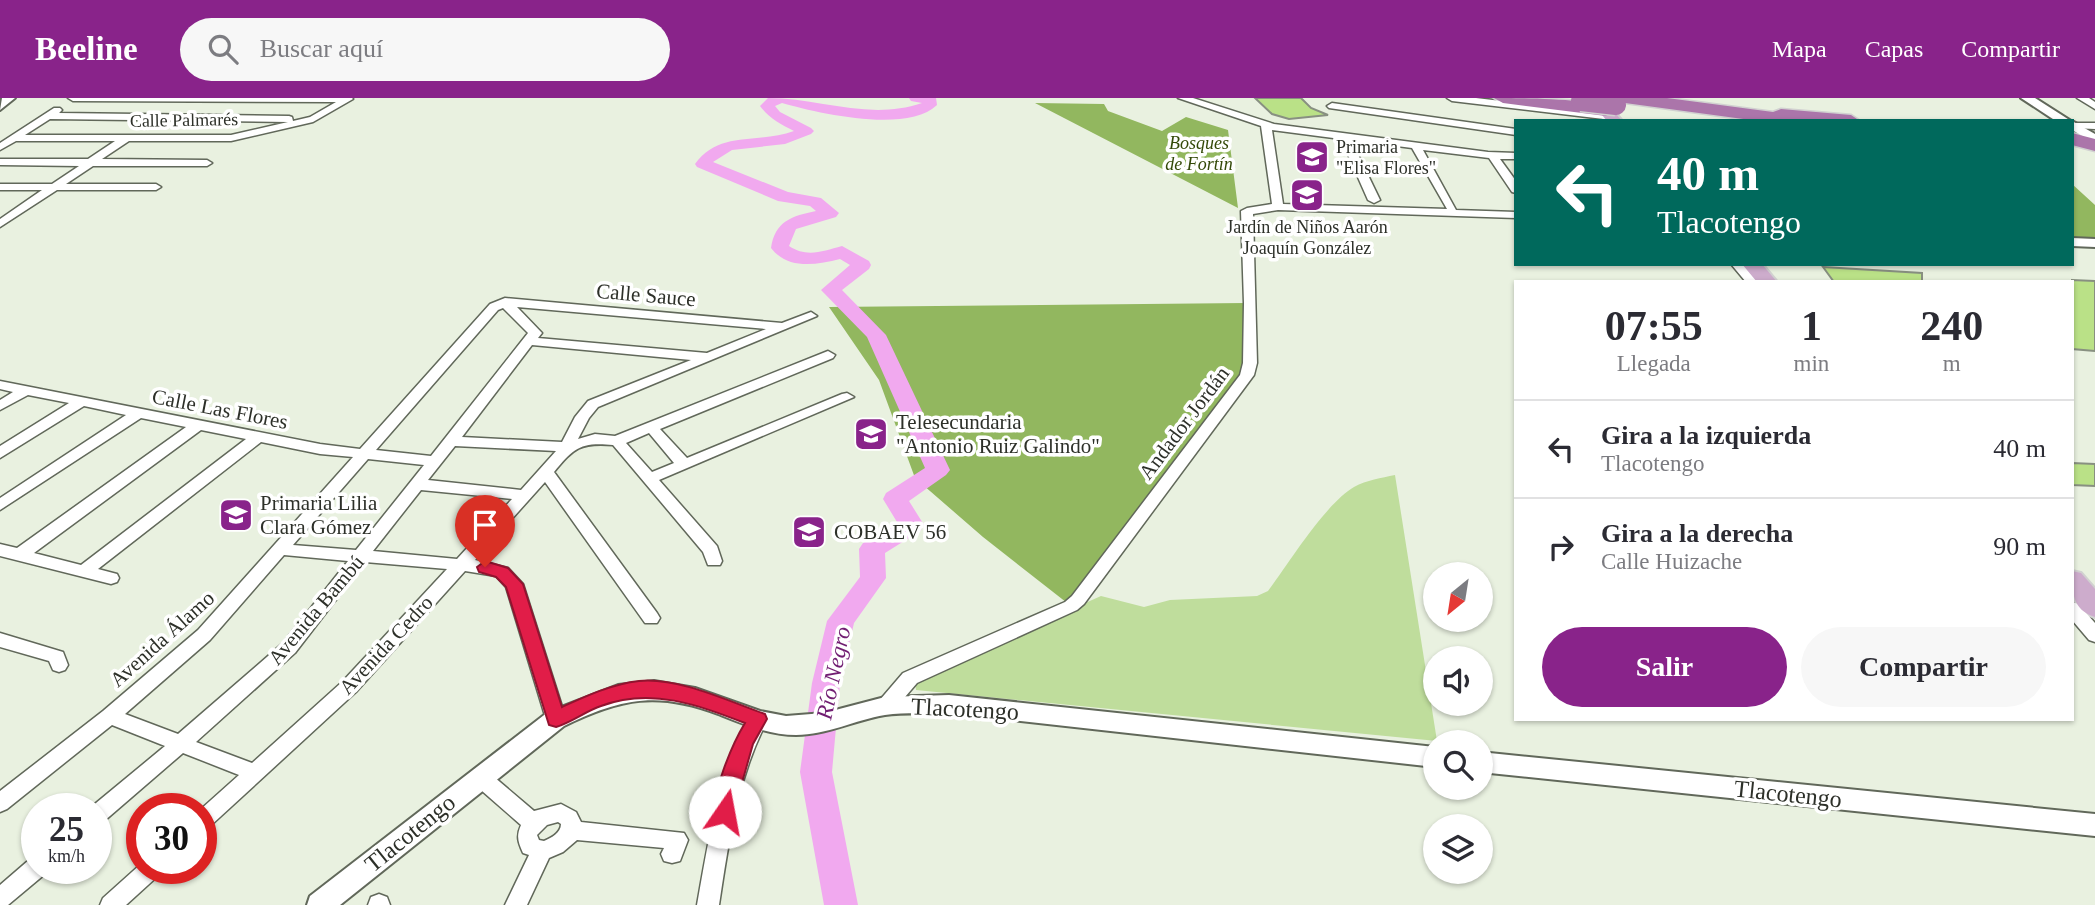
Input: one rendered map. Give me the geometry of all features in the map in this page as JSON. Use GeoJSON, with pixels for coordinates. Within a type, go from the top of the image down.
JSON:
{"type":"FeatureCollection","features":[{"type":"Feature","properties":{"kind":"highway"},"geometry":{"type":"LineString","coordinates":[[1503,98],[1772,119]]}},
{"type":"Feature","properties":{"kind":"highway"},"geometry":{"type":"LineString","coordinates":[[1560,98],[1607,107]]}},
{"type":"Feature","properties":{"kind":"highway"},"geometry":{"type":"LineString","coordinates":[[1743,117],[1784,114],[1832,119]]}},
{"type":"Feature","properties":{"kind":"highway"},"geometry":{"type":"LineString","coordinates":[[2074,130],[2095,145]]}},
{"type":"Feature","properties":{"kind":"main road"},"geometry":{"type":"LineString","coordinates":[[1753,266],[1767,280]]}},
{"type":"Feature","properties":{"kind":"main road"},"geometry":{"type":"LineString","coordinates":[[2074,582],[2095,607]]}},
{"type":"Feature","properties":{"kind":"street"},"geometry":{"type":"LineString","coordinates":[[0,106],[9,98]]}},
{"type":"Feature","properties":{"kind":"street"},"geometry":{"type":"LineString","coordinates":[[0,147],[73,98],[348,99]]}},
{"type":"Feature","properties":{"kind":"street"},"geometry":{"type":"LineString","coordinates":[[4,219],[185,98]]}},
{"type":"Feature","properties":{"kind":"street"},"geometry":{"type":"LineString","coordinates":[[1183,98],[1266,125],[1417,148],[1514,158]]}},
{"type":"Feature","properties":{"kind":"street"},"geometry":{"type":"LineString","coordinates":[[1452,98],[1528,108],[1607,107]]}},
{"type":"Feature","properties":{"kind":"street"},"geometry":{"type":"LineString","coordinates":[[2027,98],[2058,119]]}},
{"type":"Feature","properties":{"kind":"street"},"geometry":{"type":"LineString","coordinates":[[2081,98],[2095,106]]}},
{"type":"Feature","properties":{"kind":"street","name":"Calle Palmarés"},"geometry":{"type":"LineString","coordinates":[[14,138],[231,138],[313,120],[348,99]]}},
{"type":"Feature","properties":{"kind":"street"},"geometry":{"type":"LineString","coordinates":[[1318,133],[1334,102],[1514,132]]}},
{"type":"Feature","properties":{"kind":"street"},"geometry":{"type":"LineString","coordinates":[[1528,108],[1536,119]]}},
{"type":"Feature","properties":{"kind":"street"},"geometry":{"type":"LineString","coordinates":[[48,116],[313,120]]}},
{"type":"Feature","properties":{"kind":"street"},"geometry":{"type":"LineString","coordinates":[[1266,125],[1278,207]]}},
{"type":"Feature","properties":{"kind":"street"},"geometry":{"type":"LineString","coordinates":[[2074,128],[2095,126]]}},
{"type":"Feature","properties":{"kind":"street"},"geometry":{"type":"LineString","coordinates":[[2074,129],[2095,139]]}},
{"type":"Feature","properties":{"kind":"street"},"geometry":{"type":"LineString","coordinates":[[1344,137],[1374,200]]}},
{"type":"Feature","properties":{"kind":"street"},"geometry":{"type":"LineString","coordinates":[[1417,148],[1452,208]]}},
{"type":"Feature","properties":{"kind":"street"},"geometry":{"type":"LineString","coordinates":[[1494,158],[1514,187]]}},
{"type":"Feature","properties":{"kind":"street"},"geometry":{"type":"LineString","coordinates":[[0,162],[207,163]]}},
{"type":"Feature","properties":{"kind":"street"},"geometry":{"type":"LineString","coordinates":[[0,187],[156,187]]}},
{"type":"Feature","properties":{"kind":"street","name":"Andador Jordán"},"geometry":{"type":"LineString","coordinates":[[886,706],[910,678],[1071,606],[1247,375],[1250,363],[1250,303],[1246,212],[1251,208],[1514,215]]}},
{"type":"Feature","properties":{"kind":"street"},"geometry":{"type":"LineString","coordinates":[[2074,242],[2095,243]]}},
{"type":"Feature","properties":{"kind":"street"},"geometry":{"type":"LineString","coordinates":[[1739,266],[1751,280]]}},
{"type":"Feature","properties":{"kind":"street"},"geometry":{"type":"LineString","coordinates":[[505,302],[535,333],[530,341],[711,358]]}},
{"type":"Feature","properties":{"kind":"street","name":"Calle Sauce"},"geometry":{"type":"LineString","coordinates":[[505,302],[784,327]]}},
{"type":"Feature","properties":{"kind":"street","name":"Avenida Álamo"},"geometry":{"type":"LineString","coordinates":[[0,803],[110,716],[204,635],[494,307],[505,302]]}},
{"type":"Feature","properties":{"kind":"street","name":"Avenida Cedro"},"geometry":{"type":"LineString","coordinates":[[217,807],[349,687],[546,472],[567,447],[593,404],[811,316]]}},
{"type":"Feature","properties":{"kind":"street","name":"Avenida Bambú"},"geometry":{"type":"LineString","coordinates":[[112,802],[289,648],[530,341]]}},
{"type":"Feature","properties":{"kind":"street"},"geometry":{"type":"LineString","coordinates":[[450,441],[567,447],[595,439],[617,441],[828,355]]}},
{"type":"Feature","properties":{"kind":"street","name":"Calle Las Flores"},"geometry":{"type":"LineString","coordinates":[[0,385],[257,438],[364,455],[434,461]]}},
{"type":"Feature","properties":{"kind":"street"},"geometry":{"type":"LineString","coordinates":[[0,406],[26,390]]}},
{"type":"Feature","properties":{"kind":"street"},"geometry":{"type":"LineString","coordinates":[[648,478],[847,397]]}},
{"type":"Feature","properties":{"kind":"street"},"geometry":{"type":"LineString","coordinates":[[0,453],[81,402]]}},
{"type":"Feature","properties":{"kind":"street"},"geometry":{"type":"LineString","coordinates":[[0,506],[137,414]]}},
{"type":"Feature","properties":{"kind":"street"},"geometry":{"type":"LineString","coordinates":[[19,555],[196,426]]}},
{"type":"Feature","properties":{"kind":"street"},"geometry":{"type":"LineString","coordinates":[[651,427],[684,464]]}},
{"type":"Feature","properties":{"kind":"street"},"geometry":{"type":"LineString","coordinates":[[84,571],[257,438]]}},
{"type":"Feature","properties":{"kind":"street"},"geometry":{"type":"LineString","coordinates":[[617,441],[711,550],[714,561]]}},
{"type":"Feature","properties":{"kind":"street"},"geometry":{"type":"LineString","coordinates":[[546,472],[651,618]]}},
{"type":"Feature","properties":{"kind":"street"},"geometry":{"type":"LineString","coordinates":[[416,484],[524,495]]}},
{"type":"Feature","properties":{"kind":"street"},"geometry":{"type":"LineString","coordinates":[[0,550],[111,578]]}},
{"type":"Feature","properties":{"kind":"street"},"geometry":{"type":"LineString","coordinates":[[279,550],[460,565],[502,572],[514,584],[556,719]]}},
{"type":"Feature","properties":{"kind":"street"},"geometry":{"type":"LineString","coordinates":[[2074,610],[2095,635]]}},
{"type":"Feature","properties":{"kind":"street"},"geometry":{"type":"LineString","coordinates":[[0,640],[57,657],[59,665]]}},
{"type":"Feature","properties":{"kind":"street","name":"Tlacotengo"},"geometry":{"type":"LineString","coordinates":[[320,905],[556,719],[597,699],[639,688],[664,690],[703,699],[758,719],[785,725],[810,725],[886,706],[949,704],[1423,756]]}},
{"type":"Feature","properties":{"kind":"street"},"geometry":{"type":"LineString","coordinates":[[110,716],[255,773]]}},
{"type":"Feature","properties":{"kind":"street"},"geometry":{"type":"LineString","coordinates":[[708,905],[729,788],[743,742],[758,719]]}},
{"type":"Feature","properties":{"kind":"street","name":"Tlacotengo"},"geometry":{"type":"LineString","coordinates":[[1493,763],[2095,825]]}},
{"type":"Feature","properties":{"kind":"street"},"geometry":{"type":"LineString","coordinates":[[480,777],[522,815],[534,822]]}},
{"type":"Feature","properties":{"kind":"street"},"geometry":{"type":"LineString","coordinates":[[561,813],[570,819],[572,830],[558,847],[542,851],[530,846],[527,841],[529,829],[534,822],[547,815],[561,813]]}},
{"type":"Feature","properties":{"kind":"street"},"geometry":{"type":"LineString","coordinates":[[572,830],[677,841],[672,854]]}},
{"type":"Feature","properties":{"kind":"street"},"geometry":{"type":"LineString","coordinates":[[516,905],[542,851]]}},
{"type":"Feature","properties":{"kind":"street"},"geometry":{"type":"LineString","coordinates":[[0,898],[21,880]]}},
{"type":"Feature","properties":{"kind":"street"},"geometry":{"type":"LineString","coordinates":[[111,905],[134,884]]}},
{"type":"Feature","properties":{"kind":"green space","name":"Bosques de Fortín"},"geometry":{"type":"Polygon","coordinates":[[[1035,103],[1104,104],[1108,111],[1162,131],[1186,117],[1228,130],[1238,208],[1035,103]]]}},
{"type":"Feature","properties":{"kind":"green space"},"geometry":{"type":"Polygon","coordinates":[[[2074,186],[2095,205],[2095,240],[2074,239],[2074,186]]]}},
{"type":"Feature","properties":{"kind":"green space"},"geometry":{"type":"Polygon","coordinates":[[[1246,303],[1247,375],[1071,606],[983,537],[915,478],[879,380],[829,307],[1246,303]]]}},
{"type":"Feature","properties":{"kind":"green space"},"geometry":{"type":"Polygon","coordinates":[[[1395,475],[1423,652],[1423,716],[1433,716],[1435,730],[1423,730],[1423,740],[916,690],[915,682],[1078,609],[1101,596],[1144,607],[1170,600],[1257,596],[1268,591],[1331,506],[1354,487],[1395,475]]]}},
{"type":"Feature","properties":{"kind":"building"},"geometry":{"type":"Polygon","coordinates":[[[1255,98],[1301,98],[1311,108],[1328,115],[1289,119],[1272,114],[1255,98]]]}},
{"type":"Feature","properties":{"kind":"building"},"geometry":{"type":"Polygon","coordinates":[[[1823,267],[1922,273],[1922,280],[1833,280],[1823,267]]]}},
{"type":"Feature","properties":{"kind":"building"},"geometry":{"type":"Polygon","coordinates":[[[2074,280],[2095,281],[2095,351],[2074,349],[2074,280]]]}},
{"type":"Feature","properties":{"kind":"building"},"geometry":{"type":"Polygon","coordinates":[[[2074,463],[2095,464],[2095,486],[2074,485],[2074,463]]]}},
{"type":"Feature","properties":{"kind":"waterway","name":"Río Negro"},"geometry":{"type":"LineString","coordinates":[[841,905],[816,772],[826,683],[841,621],[873,578],[872,549],[911,525],[895,499],[938,470],[876,335],[831,290],[862,265],[842,252],[803,259],[780,248],[781,238],[790,225],[830,213],[815,202],[784,197],[703,164],[709,155],[728,146],[775,141],[806,131],[775,115],[767,106],[778,99],[786,98],[800,105],[832,111],[883,115],[930,105],[929,99],[916,98]]}},
{"type":"Feature","properties":{"kind":"place","name":"Primaria \"Elisa Flores\""},"geometry":{"type":"Point","coordinates":[1312,157]}},
{"type":"Feature","properties":{"kind":"place","name":"Jardín de Niños Aarón Joaquín González"},"geometry":{"type":"Point","coordinates":[1307,195]}},
{"type":"Feature","properties":{"kind":"place","name":"Telesecundaria \"Antonio Ruiz Galindo\""},"geometry":{"type":"Point","coordinates":[871,434]}},
{"type":"Feature","properties":{"kind":"place","name":"Primaria Lilia Clara Gómez"},"geometry":{"type":"Point","coordinates":[236,515]}},
{"type":"Feature","properties":{"kind":"place","name":"COBAEV 56"},"geometry":{"type":"Point","coordinates":[809,532]}},
{"type":"Feature","properties":{"kind":"route"},"geometry":{"type":"LineString","coordinates":[[485,567],[502,572],[514,584],[537,650],[556,719],[597,699],[619,691],[639,688],[664,690],[703,699],[758,719],[743,742],[729,788],[725,812]]}}]}
